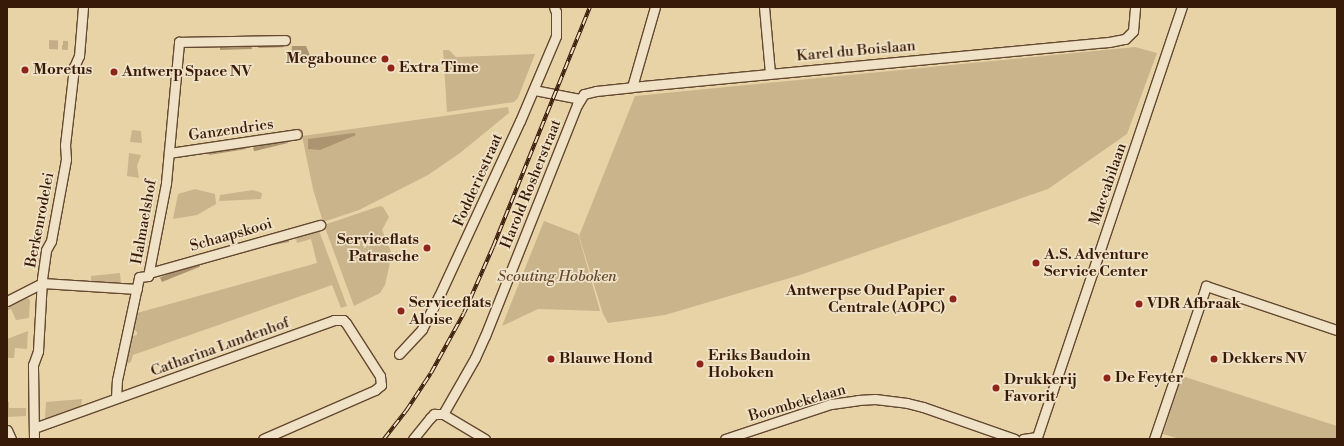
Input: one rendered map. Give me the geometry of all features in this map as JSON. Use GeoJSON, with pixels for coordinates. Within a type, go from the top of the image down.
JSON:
{"type":"FeatureCollection","features":[{"type":"Feature","properties":{"kind":"street","name":"Berkenrodelei"},"geometry":{"type":"LineString","coordinates":[[34,439],[33,365],[38,351],[42,283],[46,250],[52,241],[66,159],[65,145],[74,67],[79,56],[83,7]]}},
{"type":"Feature","properties":{"kind":"street","name":"Fodderiestraat"},"geometry":{"type":"LineString","coordinates":[[398,354],[422,329],[439,296],[534,90],[556,36],[556,12],[554,7]]}},
{"type":"Feature","properties":{"kind":"street"},"geometry":{"type":"LineString","coordinates":[[632,87],[655,7]]}},
{"type":"Feature","properties":{"kind":"street"},"geometry":{"type":"LineString","coordinates":[[764,7],[770,73]]}},
{"type":"Feature","properties":{"kind":"street","name":"Karel du Boislaan"},"geometry":{"type":"LineString","coordinates":[[580,99],[584,94],[589,92],[632,87],[1108,42],[1125,39],[1133,32],[1135,7]]}},
{"type":"Feature","properties":{"kind":"street","name":"Maccabilaan"},"geometry":{"type":"LineString","coordinates":[[1038,438],[1182,7]]}},
{"type":"Feature","properties":{"kind":"street","name":"Halmaelshof"},"geometry":{"type":"LineString","coordinates":[[116,398],[116,380],[137,289],[140,277],[148,276],[149,273],[166,183],[179,42],[285,40]]}},
{"type":"Feature","properties":{"kind":"street"},"geometry":{"type":"LineString","coordinates":[[534,90],[580,99]]}},
{"type":"Feature","properties":{"kind":"street","name":"Harold Rosherstraat"},"geometry":{"type":"LineString","coordinates":[[443,414],[475,358],[485,336],[580,99]]}},
{"type":"Feature","properties":{"kind":"street","name":"Ganzendries"},"geometry":{"type":"LineString","coordinates":[[169,153],[297,134]]}},
{"type":"Feature","properties":{"kind":"street","name":"Schaapskooi"},"geometry":{"type":"LineString","coordinates":[[149,273],[320,224]]}},
{"type":"Feature","properties":{"kind":"street"},"geometry":{"type":"LineString","coordinates":[[7,300],[42,283],[137,289]]}},
{"type":"Feature","properties":{"kind":"street"},"geometry":{"type":"LineString","coordinates":[[1154,439],[1206,286],[1337,330]]}},
{"type":"Feature","properties":{"kind":"street","name":"Catharina Lundenhof"},"geometry":{"type":"LineString","coordinates":[[34,428],[338,320],[342,320],[349,326],[380,376],[381,385],[374,390],[263,439]]}},
{"type":"Feature","properties":{"kind":"street","name":"Boombekelaan"},"geometry":{"type":"LineString","coordinates":[[725,439],[831,404],[875,399],[907,403],[923,407],[1015,439]]}},
{"type":"Feature","properties":{"kind":"street"},"geometry":{"type":"LineString","coordinates":[[413,439],[434,414],[443,414],[485,439]]}},
{"type":"Feature","properties":{"kind":"street"},"geometry":{"type":"LineString","coordinates":[[7,430],[11,439]]}},
{"type":"Feature","properties":{"kind":"street"},"geometry":{"type":"LineString","coordinates":[[1023,439],[1038,438]]}},
{"type":"Feature","properties":{"kind":"green space"},"geometry":{"type":"Polygon","coordinates":[[[1135,47],[1157,53],[1127,134],[1048,189],[800,275],[665,315],[608,323],[603,314],[579,236],[635,96],[1135,47]]]}},
{"type":"Feature","properties":{"kind":"green space"},"geometry":{"type":"Polygon","coordinates":[[[443,50],[449,50],[456,57],[535,54],[518,98],[514,102],[447,112],[443,50]]]}},
{"type":"Feature","properties":{"kind":"green space"},"geometry":{"type":"Polygon","coordinates":[[[508,107],[509,113],[460,153],[428,175],[359,210],[323,222],[313,189],[302,136],[508,107]]]}},
{"type":"Feature","properties":{"kind":"green space"},"geometry":{"type":"Polygon","coordinates":[[[132,130],[141,131],[142,143],[130,142],[132,130]]]}},
{"type":"Feature","properties":{"kind":"green space"},"geometry":{"type":"Polygon","coordinates":[[[129,153],[141,155],[137,166],[139,178],[127,176],[129,153]]]}},
{"type":"Feature","properties":{"kind":"green space"},"geometry":{"type":"Polygon","coordinates":[[[195,189],[215,194],[216,204],[197,215],[173,219],[178,194],[195,189]]]}},
{"type":"Feature","properties":{"kind":"green space"},"geometry":{"type":"Polygon","coordinates":[[[253,190],[262,193],[261,199],[219,201],[220,195],[253,190]]]}},
{"type":"Feature","properties":{"kind":"green space"},"geometry":{"type":"Polygon","coordinates":[[[380,206],[383,207],[389,217],[382,230],[392,254],[385,285],[380,293],[354,306],[324,225],[380,206]]]}},
{"type":"Feature","properties":{"kind":"green space","name":"Scouting Hoboken"},"geometry":{"type":"Polygon","coordinates":[[[544,221],[578,234],[600,311],[538,309],[502,326],[544,221]]]}},
{"type":"Feature","properties":{"kind":"green space"},"geometry":{"type":"Polygon","coordinates":[[[318,228],[347,306],[341,308],[332,285],[133,355],[131,362],[127,364],[132,336],[137,335],[137,332],[134,330],[137,313],[317,263],[311,239],[297,243],[295,234],[318,228]]]}},
{"type":"Feature","properties":{"kind":"green space"},"geometry":{"type":"Polygon","coordinates":[[[120,273],[121,284],[91,282],[91,276],[120,273]]]}},
{"type":"Feature","properties":{"kind":"green space"},"geometry":{"type":"Polygon","coordinates":[[[27,298],[30,300],[29,318],[16,320],[11,309],[7,311],[7,308],[27,298]]]}},
{"type":"Feature","properties":{"kind":"green space"},"geometry":{"type":"Polygon","coordinates":[[[28,331],[27,349],[15,348],[14,358],[7,358],[7,339],[28,331]]]}},
{"type":"Feature","properties":{"kind":"green space"},"geometry":{"type":"Polygon","coordinates":[[[1182,376],[1337,426],[1337,439],[1180,439],[1163,434],[1182,376]]]}},
{"type":"Feature","properties":{"kind":"green space"},"geometry":{"type":"Polygon","coordinates":[[[82,399],[81,407],[45,419],[46,402],[82,399]]]}},
{"type":"Feature","properties":{"kind":"green space"},"geometry":{"type":"Polygon","coordinates":[[[7,402],[9,402],[9,408],[26,408],[26,416],[7,417],[7,402]]]}},
{"type":"Feature","properties":{"kind":"shaded area"},"geometry":{"type":"Polygon","coordinates":[[[220,44],[251,44],[252,49],[220,50],[220,44]]]}},
{"type":"Feature","properties":{"kind":"shaded area"},"geometry":{"type":"Polygon","coordinates":[[[292,46],[306,46],[311,58],[294,64],[291,59],[292,46]]]}},
{"type":"Feature","properties":{"kind":"shaded area"},"geometry":{"type":"Polygon","coordinates":[[[354,133],[356,135],[320,150],[308,149],[308,139],[354,133]]]}},
{"type":"Feature","properties":{"kind":"shaded area"},"geometry":{"type":"Polygon","coordinates":[[[287,139],[288,143],[254,151],[253,147],[287,139]]]}},
{"type":"Feature","properties":{"kind":"shaded area"},"geometry":{"type":"Polygon","coordinates":[[[245,145],[246,149],[209,155],[208,150],[245,145]]]}},
{"type":"Feature","properties":{"kind":"shaded area"},"geometry":{"type":"Polygon","coordinates":[[[288,237],[289,242],[249,250],[248,245],[288,237]]]}},
{"type":"Feature","properties":{"kind":"shaded area"},"geometry":{"type":"Polygon","coordinates":[[[198,262],[200,267],[162,282],[160,277],[198,262]]]}},
{"type":"Feature","properties":{"kind":"waterway"},"geometry":{"type":"LineString","coordinates":[[259,46],[282,45]]}},
{"type":"Feature","properties":{"kind":"tunnel"},"geometry":{"type":"LineString","coordinates":[[49,44],[68,45]]}},
{"type":"Feature","properties":{"kind":"railway"},"geometry":{"type":"LineString","coordinates":[[384,439],[406,411],[431,373],[464,313],[493,247],[590,7]]}},
{"type":"Feature","properties":{"kind":"place","name":"Megabounce"},"geometry":{"type":"Point","coordinates":[385,59]}},
{"type":"Feature","properties":{"kind":"place","name":"Extra Time"},"geometry":{"type":"Point","coordinates":[391,68]}},
{"type":"Feature","properties":{"kind":"place","name":"Moretus"},"geometry":{"type":"Point","coordinates":[25,70]}},
{"type":"Feature","properties":{"kind":"place","name":"Antwerp Space NV"},"geometry":{"type":"Point","coordinates":[114,72]}},
{"type":"Feature","properties":{"kind":"place","name":"Serviceflats Patrasche"},"geometry":{"type":"Point","coordinates":[427,248]}},
{"type":"Feature","properties":{"kind":"place","name":"A.S. Adventure Service Center"},"geometry":{"type":"Point","coordinates":[1036,263]}},
{"type":"Feature","properties":{"kind":"place","name":"Antwerpse Oud Papier Centrale (AOPC)"},"geometry":{"type":"Point","coordinates":[953,299]}},
{"type":"Feature","properties":{"kind":"place","name":"VDR Afbraak"},"geometry":{"type":"Point","coordinates":[1139,304]}},
{"type":"Feature","properties":{"kind":"place","name":"Serviceflats Aloise"},"geometry":{"type":"Point","coordinates":[401,311]}},
{"type":"Feature","properties":{"kind":"place","name":"Blauwe Hond"},"geometry":{"type":"Point","coordinates":[551,359]}},
{"type":"Feature","properties":{"kind":"place","name":"Dekkers NV"},"geometry":{"type":"Point","coordinates":[1214,359]}},
{"type":"Feature","properties":{"kind":"place","name":"Eriks Baudoin Hoboken"},"geometry":{"type":"Point","coordinates":[700,364]}},
{"type":"Feature","properties":{"kind":"place","name":"De Feyter"},"geometry":{"type":"Point","coordinates":[1107,378]}},
{"type":"Feature","properties":{"kind":"place","name":"Drukkerij Favorit"},"geometry":{"type":"Point","coordinates":[996,388]}}]}
